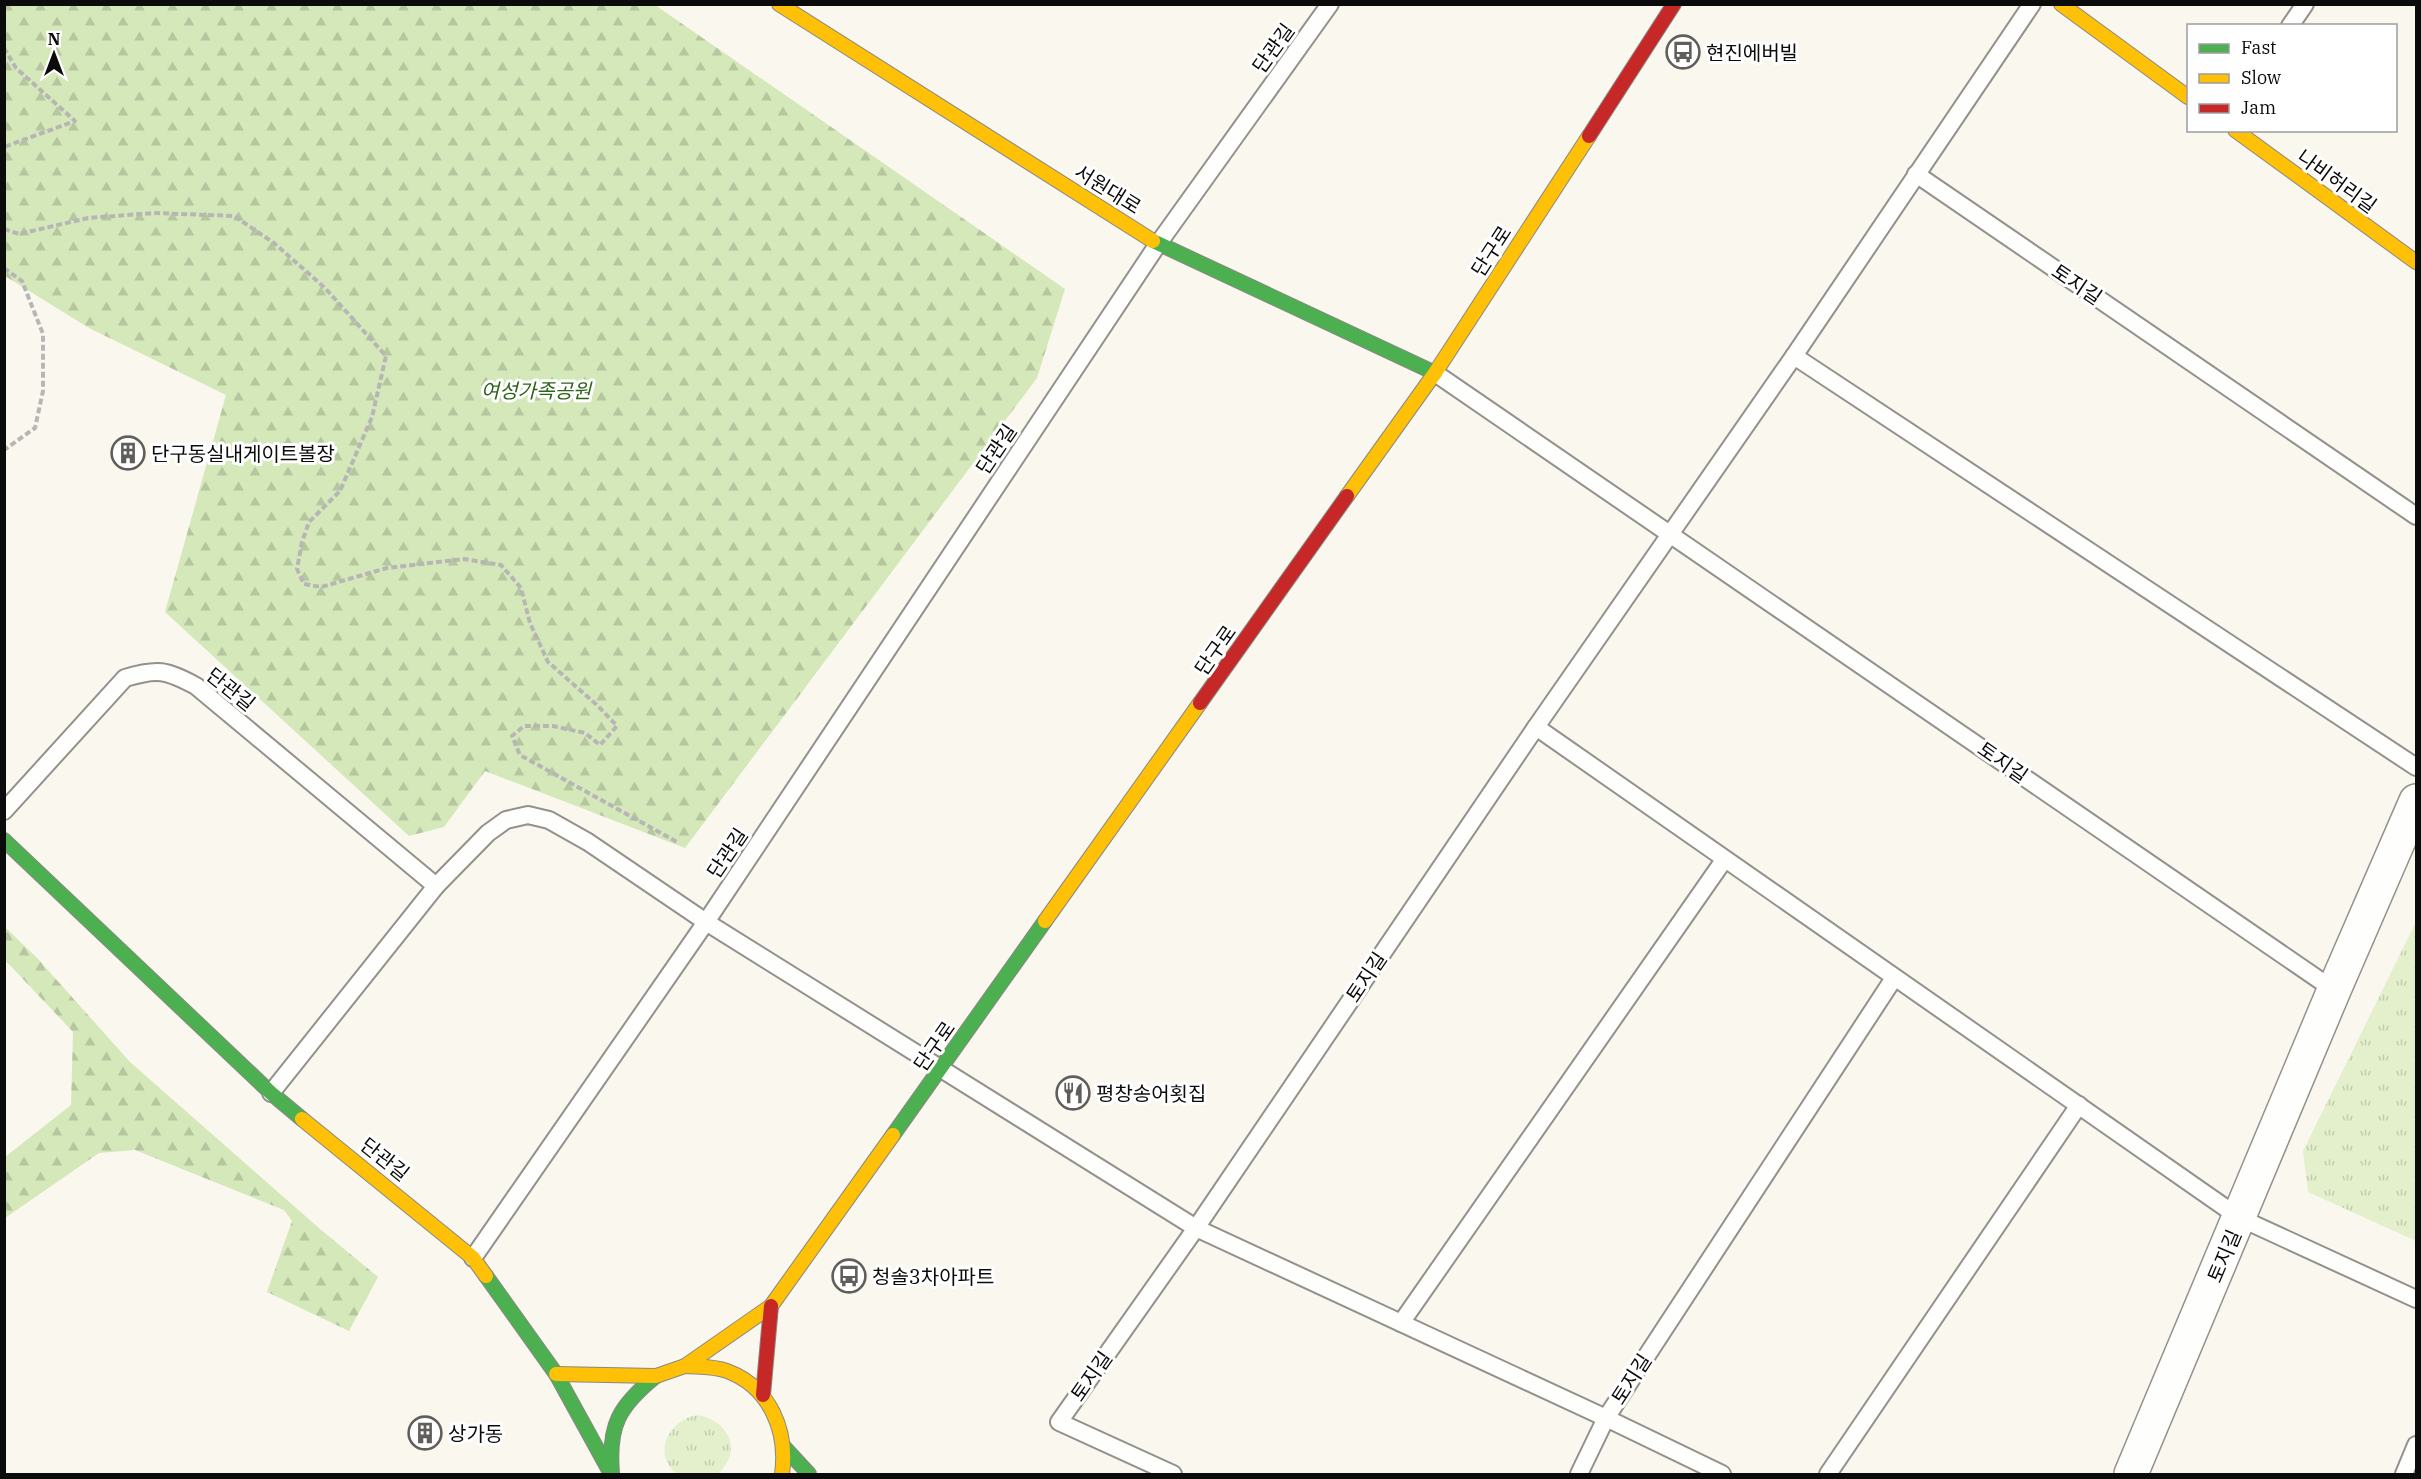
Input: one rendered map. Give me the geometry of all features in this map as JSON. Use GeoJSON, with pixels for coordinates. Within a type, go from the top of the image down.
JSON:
{"type":"FeatureCollection","features":[{"type":"Feature","properties":{"kind":"street","name":"서원대로"},"geometry":{"type":"LineString","coordinates":[[779,4],[1158,244],[1435,373]]}},
{"type":"Feature","properties":{"kind":"street","name":"단구로"},"geometry":{"type":"LineString","coordinates":[[771,1306],[1435,373],[1674,4]]}},
{"type":"Feature","properties":{"kind":"street"},"geometry":{"type":"LineString","coordinates":[[2061,4],[2187,96]]}},
{"type":"Feature","properties":{"kind":"street","name":"나비허리길"},"geometry":{"type":"LineString","coordinates":[[2238,132],[2416,262]]}},
{"type":"Feature","properties":{"kind":"street"},"geometry":{"type":"LineString","coordinates":[[2240,1218],[2334,990],[2416,801]]}},
{"type":"Feature","properties":{"kind":"street","name":"단관길"},"geometry":{"type":"LineString","coordinates":[[4,840],[271,1092],[473,1258],[556,1374],[611,1474]]}},
{"type":"Feature","properties":{"kind":"street","name":"토지길"},"geometry":{"type":"LineString","coordinates":[[2131,1474],[2240,1218]]}},
{"type":"Feature","properties":{"kind":"street"},"geometry":{"type":"LineString","coordinates":[[611,1474],[609,1449],[616,1419],[632,1394],[656,1376],[685,1366],[771,1306]]}},
{"type":"Feature","properties":{"kind":"street"},"geometry":{"type":"LineString","coordinates":[[763,1395],[771,1306]]}},
{"type":"Feature","properties":{"kind":"street"},"geometry":{"type":"LineString","coordinates":[[685,1366],[714,1368],[741,1378],[763,1395],[777,1419],[784,1446],[782,1474]]}},
{"type":"Feature","properties":{"kind":"street"},"geometry":{"type":"LineString","coordinates":[[556,1374],[656,1376]]}},
{"type":"Feature","properties":{"kind":"street"},"geometry":{"type":"LineString","coordinates":[[784,1446],[809,1474]]}},
{"type":"Feature","properties":{"kind":"lane","name":"단관길"},"geometry":{"type":"LineString","coordinates":[[473,1258],[706,922],[1158,244],[1330,4]]}},
{"type":"Feature","properties":{"kind":"lane","name":"토지길"},"geometry":{"type":"LineString","coordinates":[[1173,1474],[1059,1422],[1197,1228],[1536,727],[1672,534],[2032,4]]}},
{"type":"Feature","properties":{"kind":"lane"},"geometry":{"type":"LineString","coordinates":[[2291,24],[2305,4]]}},
{"type":"Feature","properties":{"kind":"lane","name":"토지길"},"geometry":{"type":"LineString","coordinates":[[1916,174],[2416,516]]}},
{"type":"Feature","properties":{"kind":"lane"},"geometry":{"type":"LineString","coordinates":[[1794,356],[2416,767]]}},
{"type":"Feature","properties":{"kind":"lane"},"geometry":{"type":"LineString","coordinates":[[1435,373],[1672,534]]}},
{"type":"Feature","properties":{"kind":"lane","name":"토지길"},"geometry":{"type":"LineString","coordinates":[[1672,534],[2334,990]]}},
{"type":"Feature","properties":{"kind":"lane","name":"단관길"},"geometry":{"type":"LineString","coordinates":[[4,811],[125,678],[151,670],[174,674],[196,686],[436,886]]}},
{"type":"Feature","properties":{"kind":"lane","name":"토지길"},"geometry":{"type":"LineString","coordinates":[[1536,727],[2240,1218]]}},
{"type":"Feature","properties":{"kind":"lane"},"geometry":{"type":"LineString","coordinates":[[271,1092],[436,886],[488,833],[506,819],[528,815],[549,819],[588,842],[706,922],[1197,1228]]}},
{"type":"Feature","properties":{"kind":"lane"},"geometry":{"type":"LineString","coordinates":[[1401,1323],[1724,860]]}},
{"type":"Feature","properties":{"kind":"lane","name":"토지길"},"geometry":{"type":"LineString","coordinates":[[1606,1418],[1894,978]]}},
{"type":"Feature","properties":{"kind":"lane"},"geometry":{"type":"LineString","coordinates":[[1828,1474],[2079,1105]]}},
{"type":"Feature","properties":{"kind":"lane"},"geometry":{"type":"LineString","coordinates":[[2240,1218],[2416,1299]]}},
{"type":"Feature","properties":{"kind":"lane","name":"토지길"},"geometry":{"type":"LineString","coordinates":[[1197,1228],[1722,1474]]}},
{"type":"Feature","properties":{"kind":"lane"},"geometry":{"type":"LineString","coordinates":[[1578,1474],[1606,1418]]}},
{"type":"Feature","properties":{"kind":"lane"},"geometry":{"type":"LineString","coordinates":[[2404,1474],[2416,1445]]}},
{"type":"Feature","properties":{"kind":"path"},"geometry":{"type":"LineString","coordinates":[[4,48],[16,68],[75,121],[4,147]]}},
{"type":"Feature","properties":{"kind":"path"},"geometry":{"type":"LineString","coordinates":[[4,229],[19,234],[88,218],[154,213],[234,216],[274,243],[325,288],[386,356],[372,417],[340,491],[309,522],[297,569],[304,584],[321,587],[387,568],[464,559],[501,565],[521,588],[530,623],[548,662],[617,726],[600,745],[585,733],[553,726],[524,726],[512,736],[520,755],[677,842]]}},
{"type":"Feature","properties":{"kind":"path"},"geometry":{"type":"LineString","coordinates":[[4,267],[22,281],[43,334],[43,391],[35,428],[4,450]]}},
{"type":"Feature","properties":{"kind":"green space","name":"여성가족공원"},"geometry":{"type":"Polygon","coordinates":[[[4,5],[655,5],[1065,289],[1037,378],[685,848],[485,771],[444,827],[409,836],[165,612],[226,395],[89,328],[5,276],[4,5]]]}},
{"type":"Feature","properties":{"kind":"green space"},"geometry":{"type":"Polygon","coordinates":[[[2416,922],[2416,1241],[2308,1192],[2303,1151],[2416,922]]]}},
{"type":"Feature","properties":{"kind":"green space"},"geometry":{"type":"Polygon","coordinates":[[[5,927],[38,959],[130,1062],[378,1277],[349,1331],[267,1292],[292,1221],[284,1210],[135,1150],[99,1153],[5,1218],[5,1157],[71,1105],[73,1032],[5,960],[5,927]]]}},
{"type":"Feature","properties":{"kind":"green space"},"geometry":{"type":"Polygon","coordinates":[[[698,1415],[709,1418],[725,1430],[731,1447],[730,1456],[718,1474],[677,1474],[669,1466],[665,1457],[667,1438],[679,1423],[698,1415]]]}},
{"type":"Feature","properties":{"kind":"traffic: fast"},"geometry":{"type":"LineString","coordinates":[[1153,241],[1435,373]]}},
{"type":"Feature","properties":{"kind":"traffic: fast"},"geometry":{"type":"LineString","coordinates":[[4,840],[271,1093],[302,1119]]}},
{"type":"Feature","properties":{"kind":"traffic: fast"},"geometry":{"type":"LineString","coordinates":[[893,1135],[1045,921]]}},
{"type":"Feature","properties":{"kind":"traffic: fast"},"geometry":{"type":"LineString","coordinates":[[486,1276],[556,1374],[611,1474]]}},
{"type":"Feature","properties":{"kind":"traffic: fast"},"geometry":{"type":"LineString","coordinates":[[612,1473],[614,1429],[625,1407],[656,1376]]}},
{"type":"Feature","properties":{"kind":"traffic: fast"},"geometry":{"type":"LineString","coordinates":[[784,1447],[809,1474]]}},
{"type":"Feature","properties":{"kind":"traffic: slow"},"geometry":{"type":"LineString","coordinates":[[779,4],[1153,241]]}},
{"type":"Feature","properties":{"kind":"traffic: slow"},"geometry":{"type":"LineString","coordinates":[[2061,4],[2187,96]]}},
{"type":"Feature","properties":{"kind":"traffic: slow"},"geometry":{"type":"LineString","coordinates":[[2238,132],[2416,262]]}},
{"type":"Feature","properties":{"kind":"traffic: slow"},"geometry":{"type":"LineString","coordinates":[[1347,496],[1435,373],[1589,136]]}},
{"type":"Feature","properties":{"kind":"traffic: slow"},"geometry":{"type":"LineString","coordinates":[[1045,921],[1200,703]]}},
{"type":"Feature","properties":{"kind":"traffic: slow"},"geometry":{"type":"LineString","coordinates":[[302,1119],[473,1258],[486,1276]]}},
{"type":"Feature","properties":{"kind":"traffic: slow"},"geometry":{"type":"LineString","coordinates":[[556,1374],[656,1376],[685,1366],[771,1306],[893,1135]]}},
{"type":"Feature","properties":{"kind":"traffic: slow"},"geometry":{"type":"LineString","coordinates":[[685,1366],[711,1367],[727,1371],[742,1378],[765,1399],[779,1427],[782,1442],[782,1474]]}},
{"type":"Feature","properties":{"kind":"traffic: jam"},"geometry":{"type":"LineString","coordinates":[[1589,136],[1674,4]]}},
{"type":"Feature","properties":{"kind":"traffic: jam"},"geometry":{"type":"LineString","coordinates":[[1200,703],[1347,496]]}},
{"type":"Feature","properties":{"kind":"traffic: jam"},"geometry":{"type":"LineString","coordinates":[[763,1395],[771,1306]]}},
{"type":"Feature","properties":{"kind":"place","name":"현진에버빌"},"geometry":{"type":"Point","coordinates":[1683,52]}},
{"type":"Feature","properties":{"kind":"place","name":"단구동실내게이트볼장"},"geometry":{"type":"Point","coordinates":[128,453]}},
{"type":"Feature","properties":{"kind":"place","name":"평창송어횟집"},"geometry":{"type":"Point","coordinates":[1073,1093]}},
{"type":"Feature","properties":{"kind":"place","name":"청솔3차아파트"},"geometry":{"type":"Point","coordinates":[849,1276]}},
{"type":"Feature","properties":{"kind":"place","name":"상가동"},"geometry":{"type":"Point","coordinates":[425,1433]}}]}
